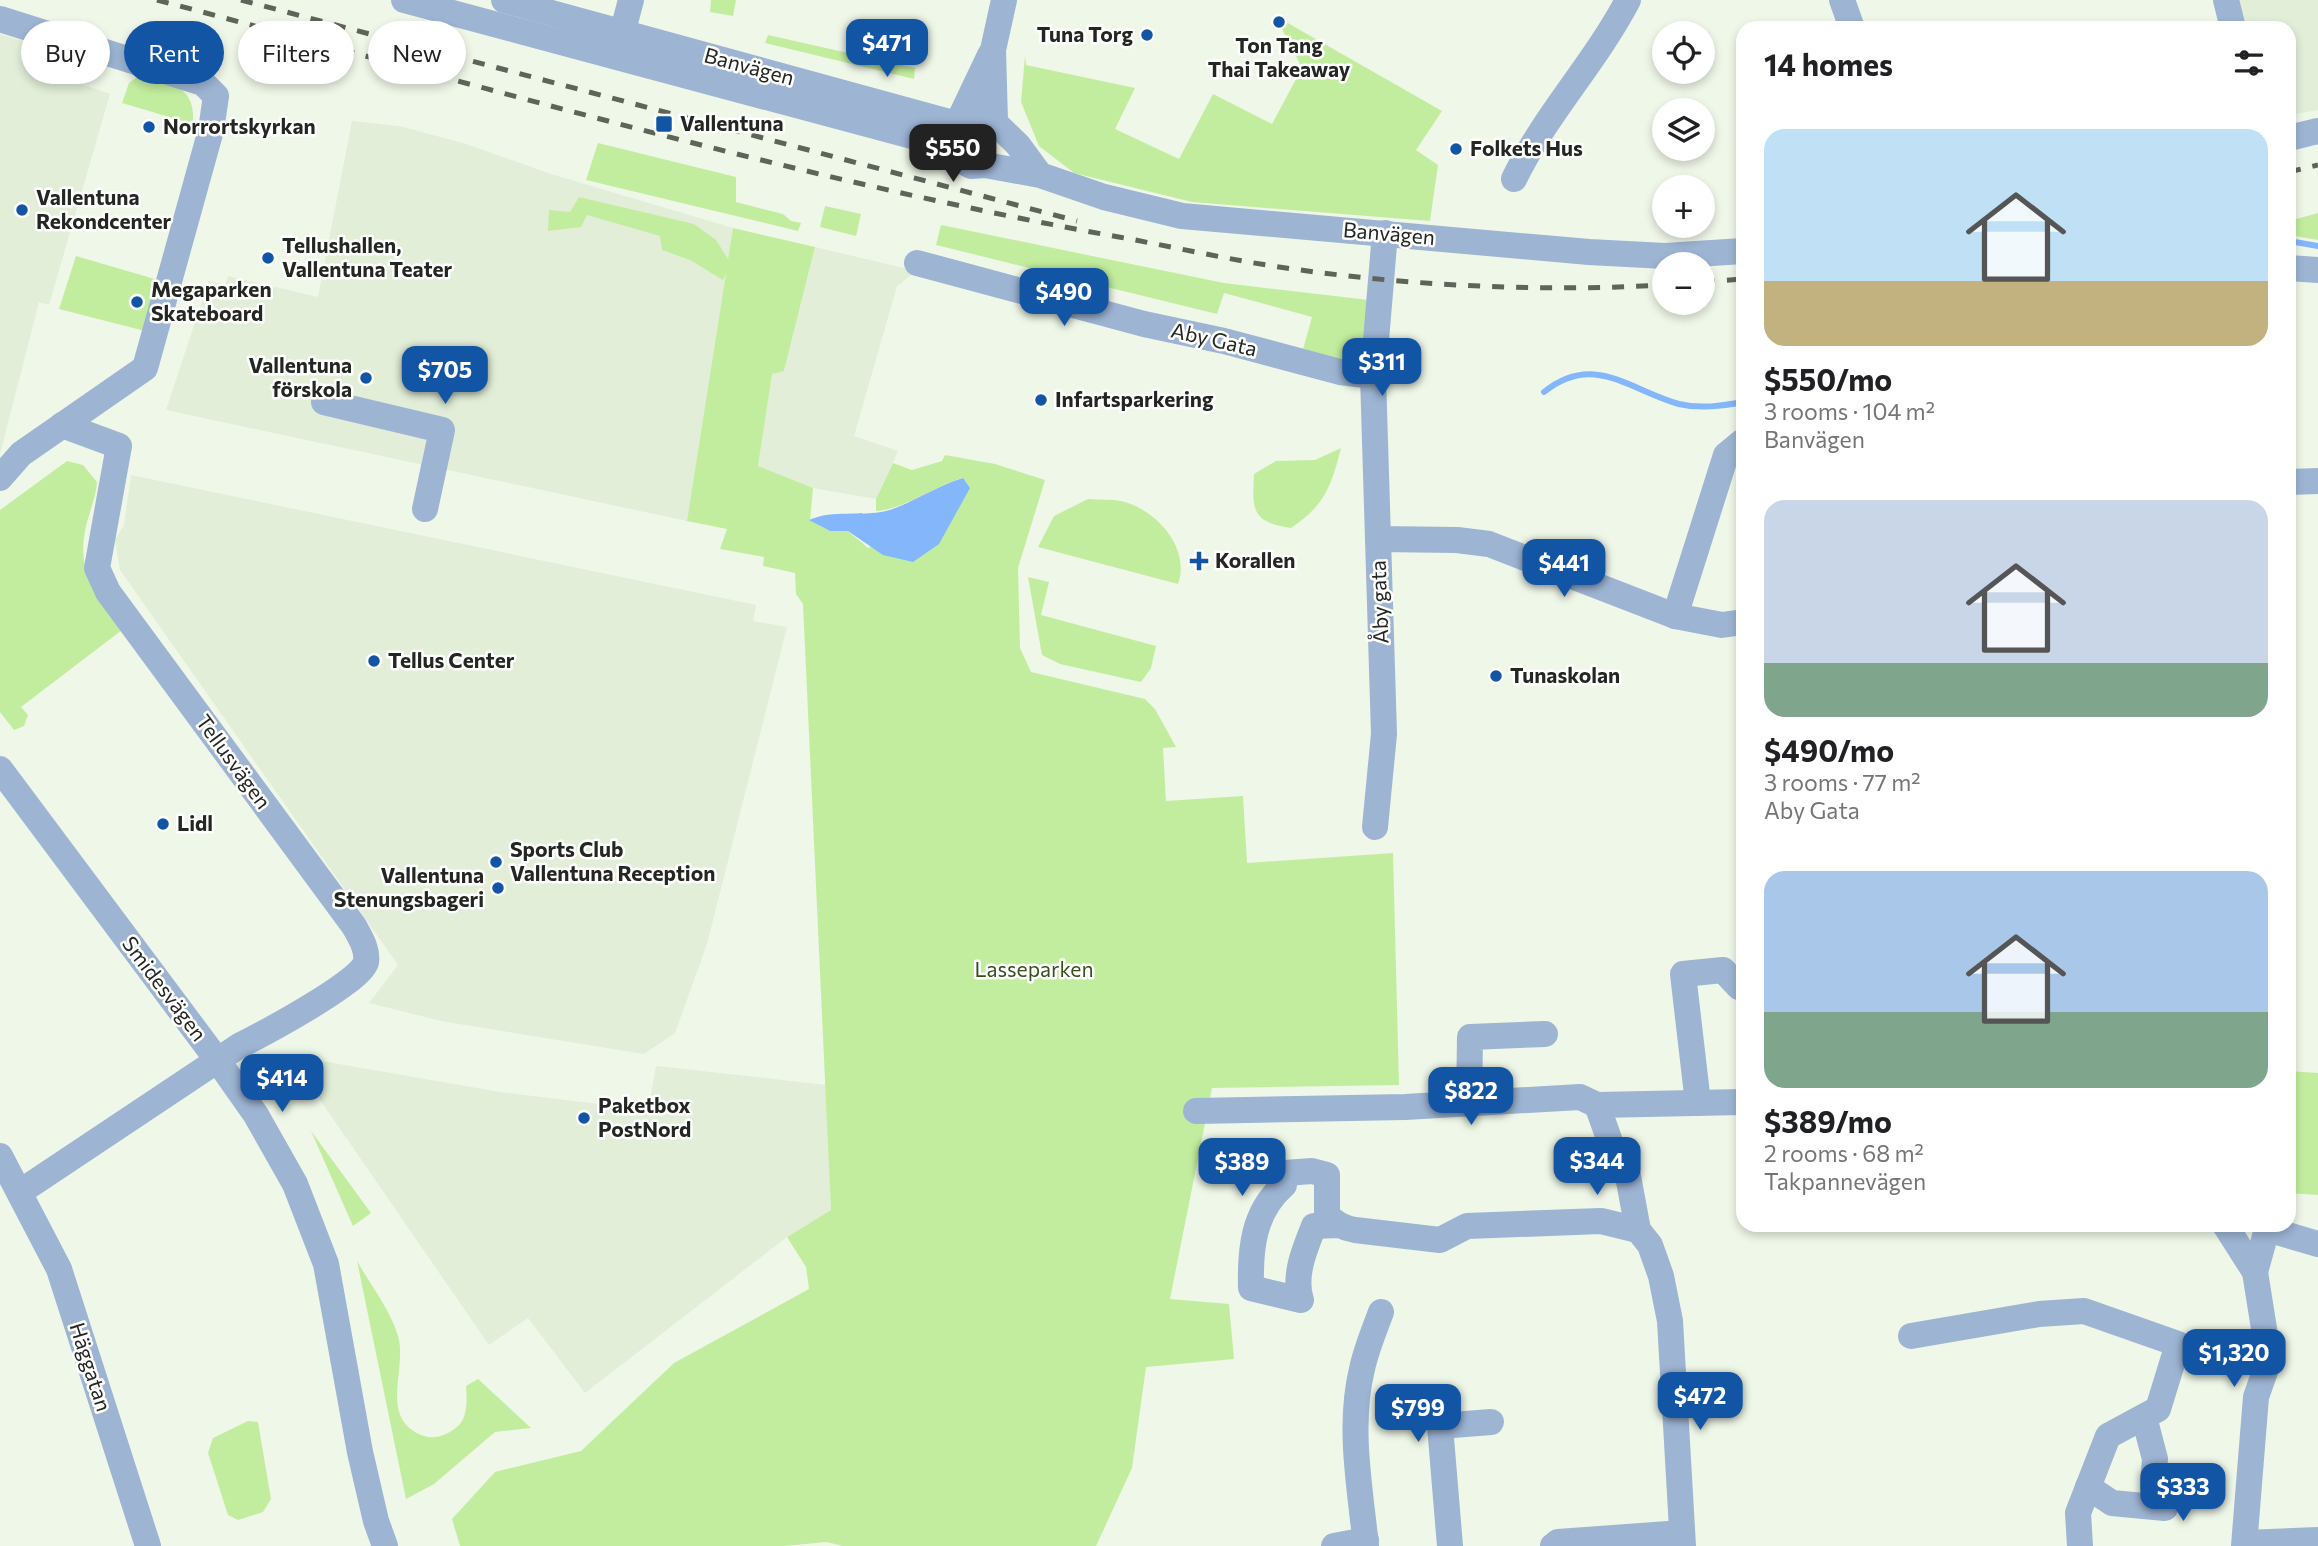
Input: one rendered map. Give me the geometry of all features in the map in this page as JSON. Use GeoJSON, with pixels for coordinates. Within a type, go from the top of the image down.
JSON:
{"type":"FeatureCollection","features":[{"type":"Feature","properties":{"kind":"street","name":"Banvägen"},"geometry":{"type":"LineString","coordinates":[[404,0],[954,128]]}},
{"type":"Feature","properties":{"kind":"street","name":"Banvägen"},"geometry":{"type":"LineString","coordinates":[[504,0],[954,128]]}},
{"type":"Feature","properties":{"kind":"street"},"geometry":{"type":"LineString","coordinates":[[622,34],[631,0]]}},
{"type":"Feature","properties":{"kind":"street"},"geometry":{"type":"LineString","coordinates":[[954,128],[993,50],[1004,0]]}},
{"type":"Feature","properties":{"kind":"street"},"geometry":{"type":"LineString","coordinates":[[1514,179],[1528,151],[1628,0]]}},
{"type":"Feature","properties":{"kind":"street"},"geometry":{"type":"LineString","coordinates":[[1842,0],[1850,21]]}},
{"type":"Feature","properties":{"kind":"street"},"geometry":{"type":"LineString","coordinates":[[2226,0],[2231,21]]}},
{"type":"Feature","properties":{"kind":"street"},"geometry":{"type":"LineString","coordinates":[[0,19],[202,83],[215,96],[211,130],[145,369],[21,454],[0,478]]}},
{"type":"Feature","properties":{"kind":"street"},"geometry":{"type":"LineString","coordinates":[[985,165],[999,152],[1002,138],[998,125],[993,50]]}},
{"type":"Feature","properties":{"kind":"street","name":"Banvägen"},"geometry":{"type":"LineString","coordinates":[[954,128],[969,113],[988,115],[998,125]]}},
{"type":"Feature","properties":{"kind":"street"},"geometry":{"type":"LineString","coordinates":[[998,125],[1018,145],[1041,175]]}},
{"type":"Feature","properties":{"kind":"street","name":"Banvägen"},"geometry":{"type":"LineString","coordinates":[[954,128],[959,162],[1041,175],[1104,197],[1182,216],[1665,256],[1736,251]]}},
{"type":"Feature","properties":{"kind":"street"},"geometry":{"type":"LineString","coordinates":[[2296,136],[2318,131]]}},
{"type":"Feature","properties":{"kind":"street"},"geometry":{"type":"LineString","coordinates":[[1373,376],[1385,233]]}},
{"type":"Feature","properties":{"kind":"street","name":"Aby Gata"},"geometry":{"type":"LineString","coordinates":[[917,262],[1144,324],[1224,341],[1340,372],[1373,376]]}},
{"type":"Feature","properties":{"kind":"street"},"geometry":{"type":"LineString","coordinates":[[2296,268],[2318,270]]}},
{"type":"Feature","properties":{"kind":"street","name":"Åby gata"},"geometry":{"type":"LineString","coordinates":[[1373,376],[1384,734],[1375,827]]}},
{"type":"Feature","properties":{"kind":"street"},"geometry":{"type":"LineString","coordinates":[[324,402],[442,430],[425,509]]}},
{"type":"Feature","properties":{"kind":"street","name":"Tellusvägen"},"geometry":{"type":"LineString","coordinates":[[62,425],[120,446],[97,568],[108,593],[364,942],[366,960],[362,971],[271,1031],[239,1046],[218,1061]]}},
{"type":"Feature","properties":{"kind":"street"},"geometry":{"type":"LineString","coordinates":[[1675,616],[1726,455],[1736,447]]}},
{"type":"Feature","properties":{"kind":"street"},"geometry":{"type":"LineString","coordinates":[[2296,482],[2318,481]]}},
{"type":"Feature","properties":{"kind":"street"},"geometry":{"type":"LineString","coordinates":[[1378,539],[1457,540],[1489,544],[1675,616],[1722,625],[1736,623]]}},
{"type":"Feature","properties":{"kind":"street","name":"Smidesvägen"},"geometry":{"type":"LineString","coordinates":[[0,769],[218,1061],[256,1115],[295,1184],[326,1264],[360,1452],[376,1521],[385,1546]]}},
{"type":"Feature","properties":{"kind":"street"},"geometry":{"type":"LineString","coordinates":[[1698,1102],[1683,974],[1723,970],[1736,984]]}},
{"type":"Feature","properties":{"kind":"street"},"geometry":{"type":"LineString","coordinates":[[1469,1104],[1470,1037],[1545,1034]]}},
{"type":"Feature","properties":{"kind":"street"},"geometry":{"type":"LineString","coordinates":[[20,1192],[218,1061]]}},
{"type":"Feature","properties":{"kind":"street"},"geometry":{"type":"LineString","coordinates":[[1196,1111],[1469,1104],[1580,1097],[1597,1105],[1736,1102]]}},
{"type":"Feature","properties":{"kind":"street"},"geometry":{"type":"LineString","coordinates":[[1553,1546],[1558,1542],[1682,1540],[1670,1321],[1661,1276],[1650,1245],[1638,1230],[1628,1176],[1612,1147],[1597,1105]]}},
{"type":"Feature","properties":{"kind":"street","name":"Häggatan"},"geometry":{"type":"LineString","coordinates":[[0,1156],[58,1269],[148,1546]]}},
{"type":"Feature","properties":{"kind":"street"},"geometry":{"type":"LineString","coordinates":[[1338,1225],[1327,1216],[1327,1175],[1312,1171],[1285,1173],[1283,1185],[1270,1198],[1254,1235],[1251,1288],[1301,1300],[1297,1289],[1301,1265],[1314,1226],[1338,1225],[1355,1230],[1440,1240],[1466,1226],[1601,1221],[1638,1230]]}},
{"type":"Feature","properties":{"kind":"street"},"geometry":{"type":"LineString","coordinates":[[2229,1232],[2255,1272],[2269,1360],[2256,1397],[2244,1544],[2318,1540]]}},
{"type":"Feature","properties":{"kind":"street"},"geometry":{"type":"LineString","coordinates":[[2255,1272],[2266,1232]]}},
{"type":"Feature","properties":{"kind":"street"},"geometry":{"type":"LineString","coordinates":[[2277,1232],[2318,1244]]}},
{"type":"Feature","properties":{"kind":"street"},"geometry":{"type":"LineString","coordinates":[[1911,1336],[2039,1314],[2084,1311],[2178,1344],[2158,1409],[2108,1436],[2078,1513],[2080,1546]]}},
{"type":"Feature","properties":{"kind":"street"},"geometry":{"type":"LineString","coordinates":[[1334,1546],[1366,1543],[1357,1464],[1357,1406],[1362,1368],[1381,1312]]}},
{"type":"Feature","properties":{"kind":"street"},"geometry":{"type":"LineString","coordinates":[[2088,1487],[2112,1503],[2165,1508],[2152,1486],[2155,1459],[2144,1417]]}},
{"type":"Feature","properties":{"kind":"street"},"geometry":{"type":"LineString","coordinates":[[1450,1546],[1440,1426],[1491,1422]]}},
{"type":"Feature","properties":{"kind":"shaded area"},"geometry":{"type":"Polygon","coordinates":[[[2237,0],[2318,0],[2318,110],[2296,114],[2296,21],[2242,21],[2237,0]]]}},
{"type":"Feature","properties":{"kind":"shaded area"},"geometry":{"type":"Polygon","coordinates":[[[0,34],[21,40],[21,84],[81,84],[110,94],[49,305],[39,302],[0,454],[0,34]]]}},
{"type":"Feature","properties":{"kind":"shaded area"},"geometry":{"type":"Polygon","coordinates":[[[352,121],[399,126],[463,143],[551,174],[733,228],[687,521],[166,410],[209,280],[225,285],[228,276],[318,297],[352,121]]]}},
{"type":"Feature","properties":{"kind":"shaded area"},"geometry":{"type":"Polygon","coordinates":[[[815,247],[916,271],[897,286],[854,436],[898,451],[876,499],[813,488],[758,466],[772,373],[784,371],[815,247]]]}},
{"type":"Feature","properties":{"kind":"shaded area"},"geometry":{"type":"Polygon","coordinates":[[[131,475],[756,605],[753,621],[787,627],[707,944],[675,1033],[644,1054],[441,1021],[369,1003],[398,965],[120,570],[115,540],[124,525],[131,475]]]}},
{"type":"Feature","properties":{"kind":"shaded area"},"geometry":{"type":"Polygon","coordinates":[[[304,1058],[500,1092],[648,1110],[656,1066],[826,1085],[831,1210],[787,1237],[585,1393],[528,1318],[489,1345],[296,1065],[304,1058]]]}},
{"type":"Feature","properties":{"kind":"green space"},"geometry":{"type":"Polygon","coordinates":[[[711,0],[736,0],[733,16],[710,12],[711,0]]]}},
{"type":"Feature","properties":{"kind":"green space"},"geometry":{"type":"Polygon","coordinates":[[[1286,22],[1442,111],[1416,150],[1438,165],[1430,221],[1192,202],[1074,173],[1039,146],[1021,102],[1025,56],[1026,65],[1135,88],[1115,129],[1179,159],[1213,94],[1272,124],[1302,68],[1280,25],[1286,22]]]}},
{"type":"Feature","properties":{"kind":"green space"},"geometry":{"type":"Polygon","coordinates":[[[768,35],[915,68],[914,79],[765,43],[768,35]]]}},
{"type":"Feature","properties":{"kind":"green space"},"geometry":{"type":"Polygon","coordinates":[[[129,84],[170,84],[185,93],[190,100],[193,124],[122,103],[129,84]]]}},
{"type":"Feature","properties":{"kind":"green space"},"geometry":{"type":"Polygon","coordinates":[[[598,143],[736,177],[736,202],[783,214],[791,221],[801,223],[798,231],[586,180],[598,143]]]}},
{"type":"Feature","properties":{"kind":"green space","name":"Lasseparken"},"geometry":{"type":"Polygon","coordinates":[[[579,197],[694,224],[716,240],[728,259],[733,228],[815,247],[784,371],[772,374],[758,466],[813,488],[810,520],[830,531],[848,531],[868,548],[970,488],[962,478],[897,507],[876,511],[876,499],[893,463],[912,470],[942,461],[945,455],[995,464],[1045,480],[1018,568],[1020,648],[1031,672],[1145,699],[1155,709],[1176,747],[1163,748],[1166,801],[1243,796],[1247,863],[1393,853],[1399,1085],[1212,1088],[1170,1299],[1229,1304],[1234,1359],[1146,1367],[1132,1468],[1096,1546],[843,1546],[826,1542],[784,1546],[460,1546],[452,1519],[495,1472],[581,1451],[674,1363],[809,1289],[806,1267],[787,1237],[831,1210],[803,604],[796,594],[795,573],[763,566],[764,557],[720,549],[727,529],[687,521],[726,273],[723,280],[690,260],[662,250],[660,236],[587,215],[581,227],[548,231],[549,210],[570,212],[579,197]]]}},
{"type":"Feature","properties":{"kind":"green space"},"geometry":{"type":"Polygon","coordinates":[[[825,206],[861,214],[856,236],[820,227],[825,206]]]}},
{"type":"Feature","properties":{"kind":"green space"},"geometry":{"type":"Polygon","coordinates":[[[2318,213],[2318,240],[2296,236],[2296,219],[2318,213]]]}},
{"type":"Feature","properties":{"kind":"green space"},"geometry":{"type":"Polygon","coordinates":[[[941,225],[1224,283],[1369,300],[1364,341],[1357,358],[1344,362],[1302,353],[1312,317],[1224,293],[1217,314],[936,245],[941,225]]]}},
{"type":"Feature","properties":{"kind":"green space"},"geometry":{"type":"Polygon","coordinates":[[[76,256],[158,280],[145,331],[59,309],[76,256]]]}},
{"type":"Feature","properties":{"kind":"green space"},"geometry":{"type":"Polygon","coordinates":[[[1341,448],[1325,494],[1302,520],[1291,528],[1268,522],[1257,513],[1253,497],[1254,474],[1276,461],[1315,460],[1341,448]]]}},
{"type":"Feature","properties":{"kind":"green space"},"geometry":{"type":"Polygon","coordinates":[[[67,461],[83,465],[97,482],[85,531],[84,560],[97,596],[122,630],[21,707],[28,715],[24,726],[14,730],[0,712],[0,510],[67,461]]]}},
{"type":"Feature","properties":{"kind":"green space"},"geometry":{"type":"Polygon","coordinates":[[[1088,499],[1121,501],[1134,505],[1158,521],[1168,532],[1180,557],[1178,584],[1038,547],[1054,516],[1088,499]]]}},
{"type":"Feature","properties":{"kind":"green space"},"geometry":{"type":"Polygon","coordinates":[[[1028,577],[1049,582],[1041,615],[1156,646],[1151,668],[1141,682],[1060,664],[1042,655],[1028,577]]]}},
{"type":"Feature","properties":{"kind":"green space"},"geometry":{"type":"Polygon","coordinates":[[[2296,1071],[2318,1073],[2318,1195],[2296,1193],[2296,1071]]]}},
{"type":"Feature","properties":{"kind":"green space"},"geometry":{"type":"Polygon","coordinates":[[[311,1131],[371,1213],[353,1226],[311,1131]]]}},
{"type":"Feature","properties":{"kind":"green space"},"geometry":{"type":"Polygon","coordinates":[[[357,1261],[385,1307],[398,1336],[398,1406],[402,1418],[410,1428],[424,1436],[433,1437],[442,1436],[454,1429],[465,1413],[466,1386],[478,1379],[531,1428],[495,1432],[434,1484],[406,1499],[357,1261]]]}},
{"type":"Feature","properties":{"kind":"green space"},"geometry":{"type":"Polygon","coordinates":[[[248,1421],[258,1422],[271,1499],[263,1512],[238,1520],[228,1515],[208,1453],[213,1438],[248,1421]]]}},
{"type":"Feature","properties":{"kind":"water"},"geometry":{"type":"Polygon","coordinates":[[[963,478],[970,488],[939,544],[913,562],[883,555],[848,531],[830,531],[809,520],[828,515],[886,511],[963,478]]]}},
{"type":"Feature","properties":{"kind":"waterway"},"geometry":{"type":"LineString","coordinates":[[2296,242],[2318,246]]}},
{"type":"Feature","properties":{"kind":"waterway"},"geometry":{"type":"LineString","coordinates":[[1544,392],[1562,380],[1579,375],[1596,375],[1687,406],[1736,403]]}},
{"type":"Feature","properties":{"kind":"railway"},"geometry":{"type":"LineString","coordinates":[[157,0],[756,159],[997,214],[1265,265],[1333,274],[1475,286],[1569,288],[1652,286]]}},
{"type":"Feature","properties":{"kind":"railway"},"geometry":{"type":"LineString","coordinates":[[241,0],[1077,221]]}},
{"type":"Feature","properties":{"kind":"railway"},"geometry":{"type":"LineString","coordinates":[[2296,170],[2318,165]]}},
{"type":"Feature","properties":{"kind":"railway"},"geometry":{"type":"LineString","coordinates":[[1715,281],[1736,280]]}},
{"type":"Feature","properties":{"kind":"place","name":"Ton Tang Thai Takeaway"},"geometry":{"type":"Point","coordinates":[1279,22]}},
{"type":"Feature","properties":{"kind":"place","name":"Tuna Torg"},"geometry":{"type":"Point","coordinates":[1147,35]}},
{"type":"Feature","properties":{"kind":"place","name":"Vallentuna"},"geometry":{"type":"Point","coordinates":[664,124]}},
{"type":"Feature","properties":{"kind":"place","name":"Norrortskyrkan"},"geometry":{"type":"Point","coordinates":[149,127]}},
{"type":"Feature","properties":{"kind":"place","name":"Folkets Hus"},"geometry":{"type":"Point","coordinates":[1456,149]}},
{"type":"Feature","properties":{"kind":"place","name":"Vallentuna Rekondcenter"},"geometry":{"type":"Point","coordinates":[22,210]}},
{"type":"Feature","properties":{"kind":"place","name":"Tellushallen, Vallentuna Teater"},"geometry":{"type":"Point","coordinates":[268,258]}},
{"type":"Feature","properties":{"kind":"place","name":"Megaparken Skateboard"},"geometry":{"type":"Point","coordinates":[137,302]}},
{"type":"Feature","properties":{"kind":"place","name":"Vallentuna förskola"},"geometry":{"type":"Point","coordinates":[366,378]}},
{"type":"Feature","properties":{"kind":"place","name":"Infartsparkering"},"geometry":{"type":"Point","coordinates":[1041,400]}},
{"type":"Feature","properties":{"kind":"place","name":"Korallen"},"geometry":{"type":"Point","coordinates":[1199,561]}},
{"type":"Feature","properties":{"kind":"place","name":"Tellus Center"},"geometry":{"type":"Point","coordinates":[374,661]}},
{"type":"Feature","properties":{"kind":"place","name":"Tunaskolan"},"geometry":{"type":"Point","coordinates":[1496,676]}},
{"type":"Feature","properties":{"kind":"place","name":"Lidl"},"geometry":{"type":"Point","coordinates":[163,824]}},
{"type":"Feature","properties":{"kind":"place","name":"Sports Club Vallentuna Reception"},"geometry":{"type":"Point","coordinates":[496,862]}},
{"type":"Feature","properties":{"kind":"place","name":"Vallentuna Stenungsbageri"},"geometry":{"type":"Point","coordinates":[498,888]}},
{"type":"Feature","properties":{"kind":"place","name":"Paketbox PostNord"},"geometry":{"type":"Point","coordinates":[584,1118]}}]}
